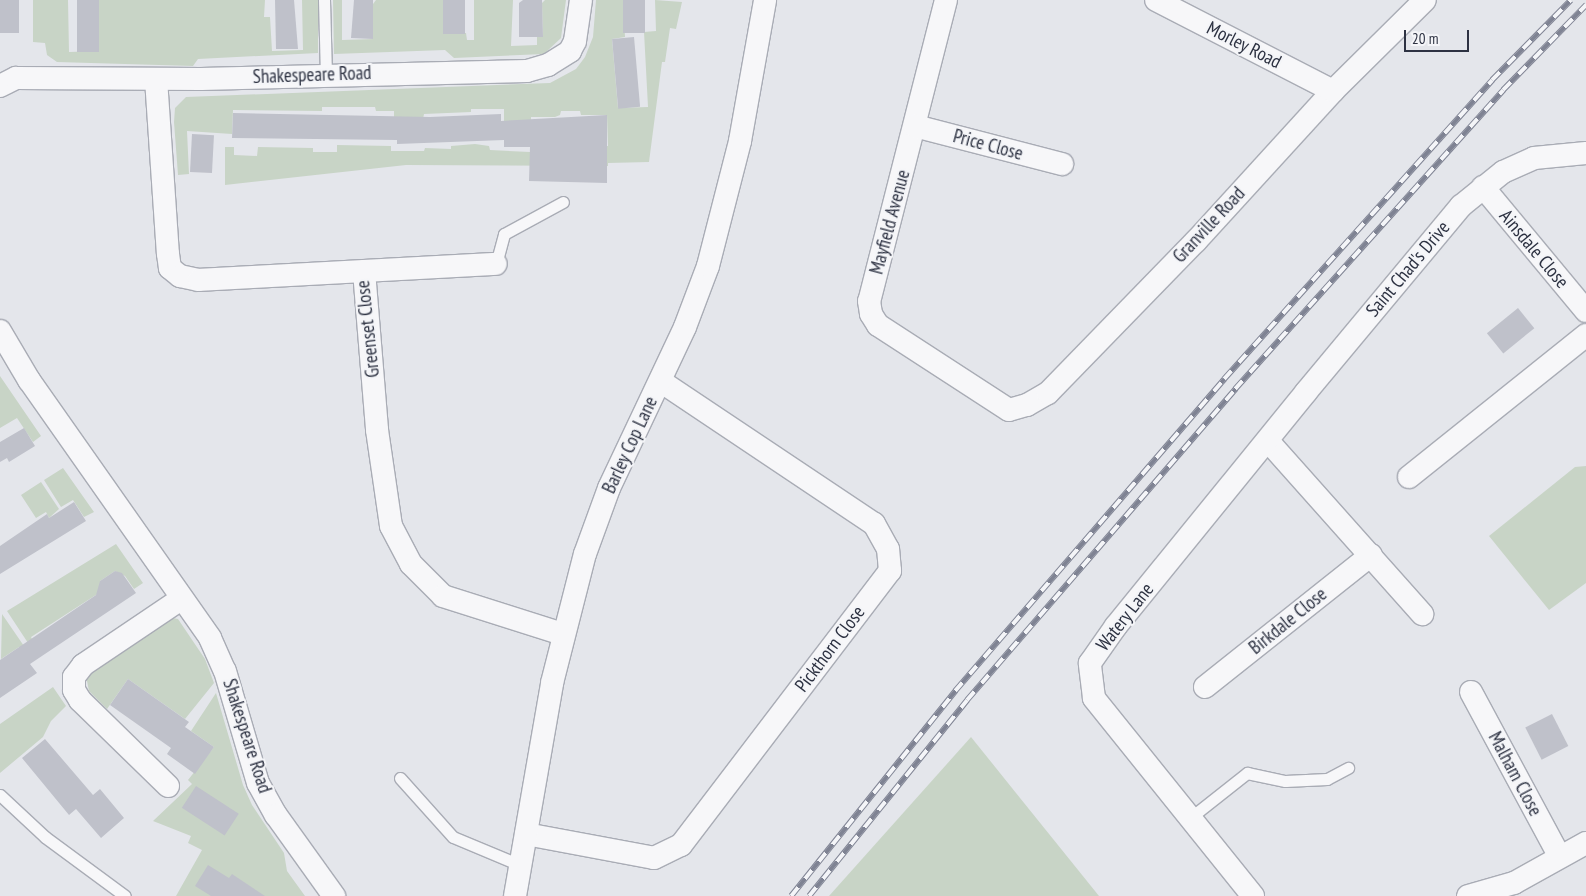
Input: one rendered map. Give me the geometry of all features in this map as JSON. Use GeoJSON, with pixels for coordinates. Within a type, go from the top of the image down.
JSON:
{"type":"FeatureCollection","features":[{"type":"Feature","properties":{"kind":"street","name":"Shakespeare Road"},"geometry":{"type":"LineString","coordinates":[[0,86],[16,78],[156,79],[539,69],[570,51],[575,41],[581,0]]}},
{"type":"Feature","properties":{"kind":"street","name":"Barley Cop Lane"},"geometry":{"type":"LineString","coordinates":[[515,896],[563,634],[598,515],[660,381],[697,295],[720,223],[740,141],[766,0]]}},
{"type":"Feature","properties":{"kind":"street","name":"Mayfield Avenue"},"geometry":{"type":"LineString","coordinates":[[946,0],[869,301],[871,314],[878,325],[978,391]]}},
{"type":"Feature","properties":{"kind":"street","name":"Morley Road"},"geometry":{"type":"LineString","coordinates":[[1156,0],[1333,91]]}},
{"type":"Feature","properties":{"kind":"street","name":"Granville Road"},"geometry":{"type":"LineString","coordinates":[[978,391],[1009,410],[1028,406],[1048,393],[1196,241],[1333,91],[1425,0]]}},
{"type":"Feature","properties":{"kind":"street","name":"Greenset Close"},"geometry":{"type":"LineString","coordinates":[[156,79],[170,268],[180,276],[199,280],[364,272],[378,430],[391,526],[411,564],[443,596],[563,634]]}},
{"type":"Feature","properties":{"kind":"street","name":"Price Close"},"geometry":{"type":"LineString","coordinates":[[915,126],[1062,164]]}},
{"type":"Feature","properties":{"kind":"street","name":"Saint Chad's Drive"},"geometry":{"type":"LineString","coordinates":[[1268,441],[1455,213],[1483,187],[1504,172],[1534,158],[1586,153]]}},
{"type":"Feature","properties":{"kind":"street","name":"Ainsdale Close"},"geometry":{"type":"LineString","coordinates":[[1483,187],[1586,311]]}},
{"type":"Feature","properties":{"kind":"street"},"geometry":{"type":"LineString","coordinates":[[364,272],[496,264]]}},
{"type":"Feature","properties":{"kind":"street","name":"Shakespeare Road"},"geometry":{"type":"LineString","coordinates":[[0,331],[29,380],[210,638],[225,671],[258,783],[276,815],[334,896]]}},
{"type":"Feature","properties":{"kind":"street"},"geometry":{"type":"LineString","coordinates":[[1409,477],[1586,335]]}},
{"type":"Feature","properties":{"kind":"street","name":"Pickthorn Close"},"geometry":{"type":"LineString","coordinates":[[526,834],[654,858],[681,845],[890,571],[888,549],[874,524],[660,381]]}},
{"type":"Feature","properties":{"kind":"street"},"geometry":{"type":"LineString","coordinates":[[1268,441],[1422,614]]}},
{"type":"Feature","properties":{"kind":"street","name":"Watery Lane"},"geometry":{"type":"LineString","coordinates":[[1254,896],[1094,698],[1090,663],[1116,626],[1268,441]]}},
{"type":"Feature","properties":{"kind":"street","name":"Birkdale Close"},"geometry":{"type":"LineString","coordinates":[[1205,687],[1371,555]]}},
{"type":"Feature","properties":{"kind":"street"},"geometry":{"type":"LineString","coordinates":[[168,786],[80,700],[74,690],[74,677],[83,665],[181,599]]}},
{"type":"Feature","properties":{"kind":"street","name":"Malham Close"},"geometry":{"type":"LineString","coordinates":[[1471,692],[1560,857]]}},
{"type":"Feature","properties":{"kind":"street"},"geometry":{"type":"LineString","coordinates":[[1468,896],[1514,883],[1586,843]]}},
{"type":"Feature","properties":{"kind":"lane"},"geometry":{"type":"LineString","coordinates":[[324,0],[326,75]]}},
{"type":"Feature","properties":{"kind":"lane"},"geometry":{"type":"LineString","coordinates":[[496,264],[504,234],[564,202]]}},
{"type":"Feature","properties":{"kind":"lane"},"geometry":{"type":"LineString","coordinates":[[1190,818],[1247,773],[1285,781],[1327,779],[1348,768]]}},
{"type":"Feature","properties":{"kind":"lane"},"geometry":{"type":"LineString","coordinates":[[400,778],[453,837],[520,865]]}},
{"type":"Feature","properties":{"kind":"lane"},"geometry":{"type":"LineString","coordinates":[[0,795],[45,837],[125,896]]}},
{"type":"Feature","properties":{"kind":"green space"},"geometry":{"type":"Polygon","coordinates":[[[33,0],[68,0],[69,52],[99,51],[99,0],[265,0],[264,17],[270,17],[272,51],[303,50],[302,0],[318,0],[318,53],[198,59],[193,66],[57,62],[47,55],[45,43],[33,42],[33,0]]]}},
{"type":"Feature","properties":{"kind":"green space"},"geometry":{"type":"Polygon","coordinates":[[[333,0],[342,0],[342,40],[373,39],[373,4],[376,0],[443,0],[443,33],[466,33],[467,40],[474,40],[474,0],[513,0],[511,46],[537,45],[537,37],[543,37],[542,3],[545,0],[566,0],[561,38],[544,54],[454,58],[445,50],[334,54],[333,0]]]}},
{"type":"Feature","properties":{"kind":"green space"},"geometry":{"type":"Polygon","coordinates":[[[596,0],[623,0],[625,37],[612,39],[618,108],[648,107],[644,32],[656,31],[655,0],[682,2],[676,29],[670,28],[665,62],[662,62],[649,162],[608,163],[608,166],[406,165],[225,185],[225,147],[234,147],[234,155],[257,156],[258,147],[313,148],[313,152],[337,152],[337,145],[391,146],[391,151],[424,151],[425,148],[451,149],[451,146],[475,144],[489,146],[490,150],[530,152],[608,146],[607,115],[581,115],[580,111],[561,111],[560,115],[555,117],[531,117],[531,122],[504,122],[504,109],[471,109],[471,112],[424,114],[423,119],[394,122],[394,111],[376,111],[375,107],[322,107],[322,111],[233,110],[232,134],[187,131],[189,174],[178,175],[174,122],[175,108],[186,97],[550,83],[576,69],[585,57],[593,37],[596,0]]]}},
{"type":"Feature","properties":{"kind":"green space"},"geometry":{"type":"Polygon","coordinates":[[[0,376],[41,436],[33,442],[17,418],[0,428],[0,376]]]}},
{"type":"Feature","properties":{"kind":"green space"},"geometry":{"type":"Polygon","coordinates":[[[1586,466],[1586,583],[1549,610],[1489,536],[1575,467],[1586,466]]]}},
{"type":"Feature","properties":{"kind":"green space"},"geometry":{"type":"Polygon","coordinates":[[[63,468],[94,512],[84,517],[73,500],[61,507],[44,480],[63,468]]]}},
{"type":"Feature","properties":{"kind":"green space"},"geometry":{"type":"Polygon","coordinates":[[[41,482],[59,509],[49,518],[46,512],[36,518],[21,495],[41,482]]]}},
{"type":"Feature","properties":{"kind":"green space"},"geometry":{"type":"Polygon","coordinates":[[[116,544],[143,583],[134,589],[125,576],[115,571],[100,581],[102,591],[31,637],[34,643],[30,646],[7,611],[116,544]]]}},
{"type":"Feature","properties":{"kind":"green space"},"geometry":{"type":"Polygon","coordinates":[[[2,614],[26,649],[19,647],[1,659],[2,614]]]}},
{"type":"Feature","properties":{"kind":"green space"},"geometry":{"type":"Polygon","coordinates":[[[173,618],[178,619],[205,659],[214,683],[185,719],[128,679],[107,709],[89,691],[86,676],[173,618]]]}},
{"type":"Feature","properties":{"kind":"green space"},"geometry":{"type":"Polygon","coordinates":[[[53,687],[66,706],[51,721],[43,737],[0,773],[0,724],[53,687]]]}},
{"type":"Feature","properties":{"kind":"green space"},"geometry":{"type":"Polygon","coordinates":[[[216,693],[243,785],[252,805],[284,853],[287,871],[305,896],[176,896],[202,850],[188,843],[191,836],[153,821],[192,784],[188,780],[214,747],[191,731],[216,693]]]}},
{"type":"Feature","properties":{"kind":"green space"},"geometry":{"type":"Polygon","coordinates":[[[971,737],[1099,896],[829,896],[971,737]]]}},
{"type":"Feature","properties":{"kind":"building"},"geometry":{"type":"Polygon","coordinates":[[[0,0],[19,0],[19,33],[0,33],[0,0]]]}},
{"type":"Feature","properties":{"kind":"building"},"geometry":{"type":"Polygon","coordinates":[[[77,0],[99,0],[99,52],[77,52],[77,0]]]}},
{"type":"Feature","properties":{"kind":"building"},"geometry":{"type":"Polygon","coordinates":[[[275,0],[294,0],[298,49],[276,49],[275,0]]]}},
{"type":"Feature","properties":{"kind":"building"},"geometry":{"type":"Polygon","coordinates":[[[354,0],[373,0],[373,39],[351,38],[354,0]]]}},
{"type":"Feature","properties":{"kind":"building"},"geometry":{"type":"Polygon","coordinates":[[[443,0],[465,0],[465,34],[443,34],[443,0]]]}},
{"type":"Feature","properties":{"kind":"building"},"geometry":{"type":"Polygon","coordinates":[[[523,0],[542,0],[543,37],[519,37],[519,3],[523,0]]]}},
{"type":"Feature","properties":{"kind":"building"},"geometry":{"type":"Polygon","coordinates":[[[623,0],[645,0],[645,33],[623,33],[623,0]]]}},
{"type":"Feature","properties":{"kind":"building"},"geometry":{"type":"Polygon","coordinates":[[[634,37],[640,107],[618,109],[612,39],[634,37]]]}},
{"type":"Feature","properties":{"kind":"building"},"geometry":{"type":"Polygon","coordinates":[[[233,113],[430,117],[501,114],[501,121],[607,115],[607,183],[529,181],[530,147],[504,147],[504,140],[397,144],[397,140],[232,138],[233,113]]]}},
{"type":"Feature","properties":{"kind":"building"},"geometry":{"type":"Polygon","coordinates":[[[192,134],[214,135],[212,173],[190,172],[192,134]]]}},
{"type":"Feature","properties":{"kind":"building"},"geometry":{"type":"Polygon","coordinates":[[[1518,308],[1534,328],[1503,353],[1487,333],[1518,308]]]}},
{"type":"Feature","properties":{"kind":"building"},"geometry":{"type":"Polygon","coordinates":[[[24,428],[35,446],[9,462],[7,458],[0,462],[0,442],[24,428]]]}},
{"type":"Feature","properties":{"kind":"building"},"geometry":{"type":"Polygon","coordinates":[[[74,502],[86,521],[0,574],[0,546],[47,514],[49,518],[74,502]]]}},
{"type":"Feature","properties":{"kind":"building"},"geometry":{"type":"Polygon","coordinates":[[[115,571],[122,573],[136,593],[30,664],[37,673],[0,698],[0,660],[96,595],[100,581],[115,571]]]}},
{"type":"Feature","properties":{"kind":"building"},"geometry":{"type":"Polygon","coordinates":[[[128,679],[189,722],[185,727],[214,747],[195,774],[167,754],[171,748],[110,705],[128,679]]]}},
{"type":"Feature","properties":{"kind":"building"},"geometry":{"type":"Polygon","coordinates":[[[1552,714],[1568,746],[1542,760],[1525,728],[1552,714]]]}},
{"type":"Feature","properties":{"kind":"building"},"geometry":{"type":"Polygon","coordinates":[[[45,739],[93,795],[100,789],[124,818],[101,838],[76,809],[69,815],[22,758],[45,739]]]}},
{"type":"Feature","properties":{"kind":"building"},"geometry":{"type":"Polygon","coordinates":[[[196,786],[239,814],[225,836],[182,808],[196,786]]]}},
{"type":"Feature","properties":{"kind":"building"},"geometry":{"type":"Polygon","coordinates":[[[208,865],[229,878],[232,874],[265,896],[211,896],[195,886],[208,865]]]}},
{"type":"Feature","properties":{"kind":"railway"},"geometry":{"type":"LineString","coordinates":[[791,896],[955,691],[1224,379],[1492,80],[1571,0]]}},
{"type":"Feature","properties":{"kind":"railway"},"geometry":{"type":"LineString","coordinates":[[809,896],[967,700],[1235,389],[1503,90],[1586,5]]}}]}
